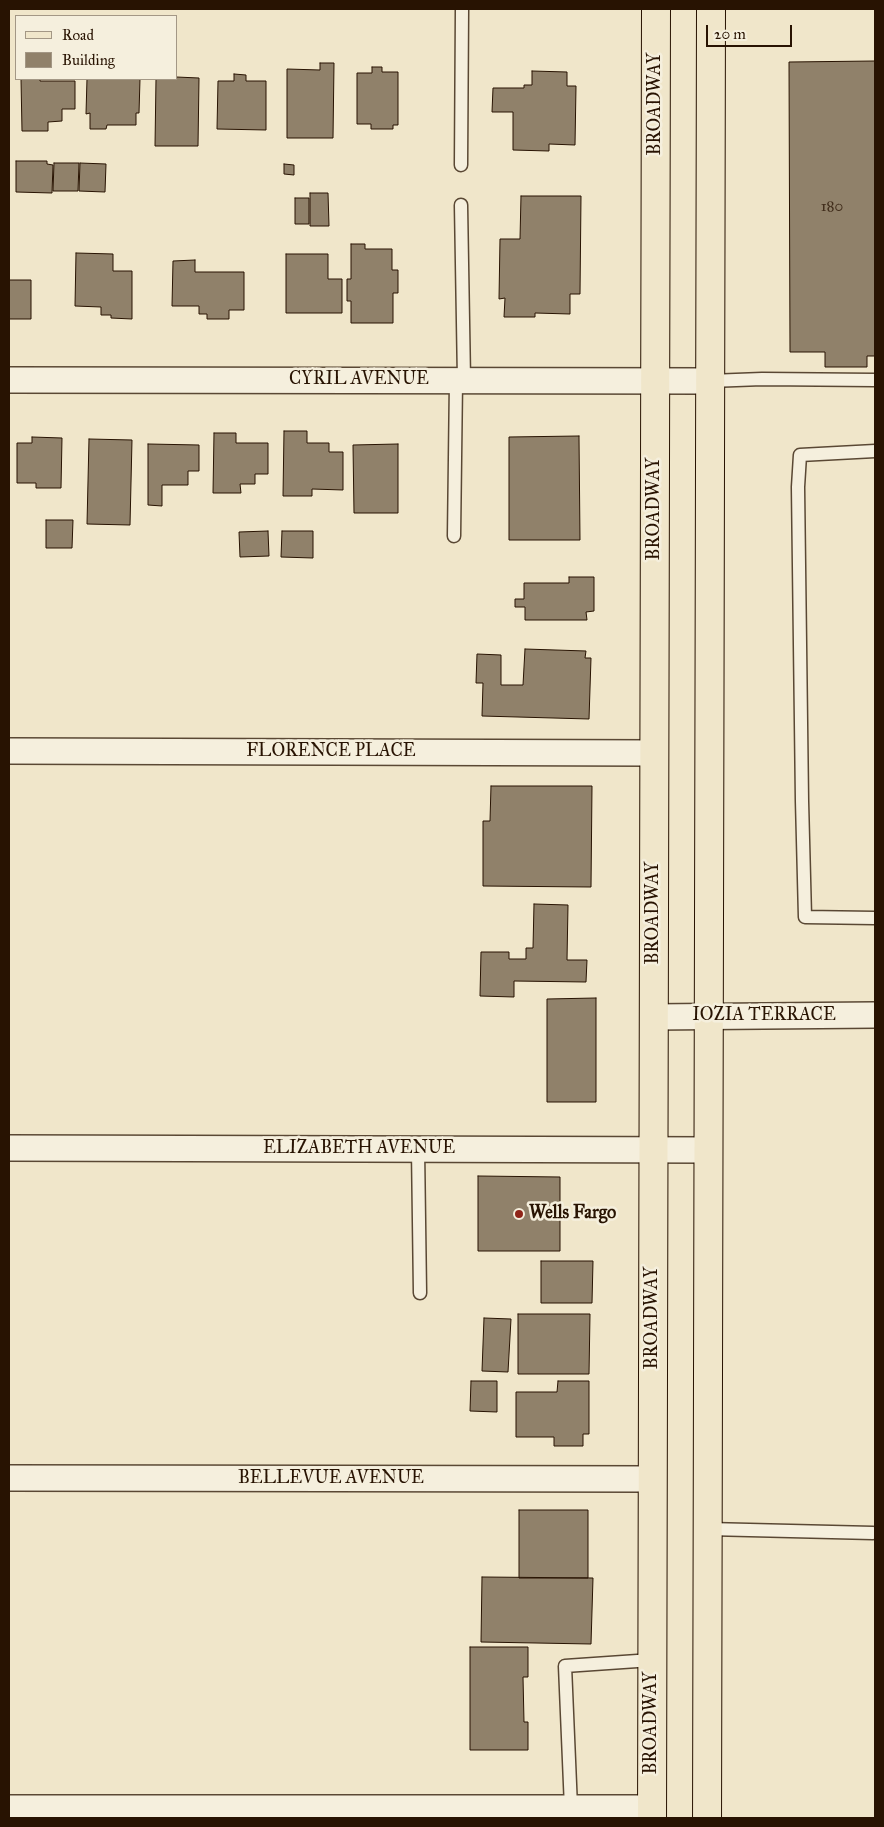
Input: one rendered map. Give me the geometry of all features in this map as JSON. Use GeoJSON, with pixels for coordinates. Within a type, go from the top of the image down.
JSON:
{"type":"FeatureCollection","features":[{"type":"Feature","properties":{"kind":"main road","name":"BROADWAY"},"geometry":{"type":"LineString","coordinates":[[652,1813],[656,9]]}},
{"type":"Feature","properties":{"kind":"main road"},"geometry":{"type":"LineString","coordinates":[[707,1818],[711,9]]}},
{"type":"Feature","properties":{"kind":"street","name":"CYRIL AVENUE"},"geometry":{"type":"LineString","coordinates":[[9,380],[710,381]]}},
{"type":"Feature","properties":{"kind":"street","name":"FLORENCE PLACE"},"geometry":{"type":"LineString","coordinates":[[9,752],[654,753]]}},
{"type":"Feature","properties":{"kind":"street","name":"IOZIA TERRACE"},"geometry":{"type":"LineString","coordinates":[[653,1016],[875,1015]]}},
{"type":"Feature","properties":{"kind":"street","name":"ELIZABETH AVENUE"},"geometry":{"type":"LineString","coordinates":[[9,1148],[709,1150]]}},
{"type":"Feature","properties":{"kind":"street","name":"BELLEVUE AVENUE"},"geometry":{"type":"LineString","coordinates":[[9,1478],[653,1480]]}},
{"type":"Feature","properties":{"kind":"street"},"geometry":{"type":"LineString","coordinates":[[9,1808],[571,1808],[652,1813]]}},
{"type":"Feature","properties":{"kind":"lane"},"geometry":{"type":"LineString","coordinates":[[461,165],[462,9]]}},
{"type":"Feature","properties":{"kind":"lane"},"geometry":{"type":"LineString","coordinates":[[454,536],[460,380],[460,205]]}},
{"type":"Feature","properties":{"kind":"lane"},"geometry":{"type":"LineString","coordinates":[[710,381],[762,379],[875,380]]}},
{"type":"Feature","properties":{"kind":"lane"},"geometry":{"type":"LineString","coordinates":[[875,451],[800,455],[798,487],[805,917],[875,918]]}},
{"type":"Feature","properties":{"kind":"lane"},"geometry":{"type":"LineString","coordinates":[[418,1149],[420,1293]]}},
{"type":"Feature","properties":{"kind":"lane"},"geometry":{"type":"LineString","coordinates":[[708,1529],[873,1533]]}},
{"type":"Feature","properties":{"kind":"lane"},"geometry":{"type":"LineString","coordinates":[[571,1808],[565,1666],[652,1660]]}},
{"type":"Feature","properties":{"kind":"building"},"geometry":{"type":"Polygon","coordinates":[[[875,61],[875,356],[867,356],[867,367],[825,367],[825,352],[790,352],[789,62],[875,61]]]}},
{"type":"Feature","properties":{"kind":"building"},"geometry":{"type":"Polygon","coordinates":[[[320,63],[334,63],[333,138],[287,138],[287,69],[320,70],[320,63]]]}},
{"type":"Feature","properties":{"kind":"building"},"geometry":{"type":"Polygon","coordinates":[[[372,67],[382,67],[382,72],[398,72],[398,125],[393,125],[393,129],[371,129],[371,124],[357,124],[357,73],[372,73],[372,67]]]}},
{"type":"Feature","properties":{"kind":"building"},"geometry":{"type":"Polygon","coordinates":[[[532,71],[567,72],[567,86],[576,86],[575,145],[549,144],[549,151],[513,150],[513,112],[492,112],[493,88],[524,88],[524,85],[532,85],[532,71]]]}},
{"type":"Feature","properties":{"kind":"building"},"geometry":{"type":"Polygon","coordinates":[[[234,74],[246,75],[246,81],[266,81],[266,130],[217,129],[218,81],[234,81],[234,74]]]}},
{"type":"Feature","properties":{"kind":"building"},"geometry":{"type":"Polygon","coordinates":[[[178,77],[199,78],[198,146],[155,146],[156,80],[178,80],[178,77]]]}},
{"type":"Feature","properties":{"kind":"building"},"geometry":{"type":"Polygon","coordinates":[[[21,80],[75,81],[75,109],[62,109],[62,121],[48,122],[48,131],[22,131],[21,80]]]}},
{"type":"Feature","properties":{"kind":"building"},"geometry":{"type":"Polygon","coordinates":[[[87,80],[140,80],[139,113],[136,113],[136,125],[107,125],[106,129],[90,129],[90,113],[86,114],[87,80]]]}},
{"type":"Feature","properties":{"kind":"building"},"geometry":{"type":"Polygon","coordinates":[[[16,161],[47,161],[47,164],[53,165],[52,193],[16,192],[16,161]]]}},
{"type":"Feature","properties":{"kind":"building"},"geometry":{"type":"Polygon","coordinates":[[[54,163],[79,163],[78,191],[53,191],[54,163]]]}},
{"type":"Feature","properties":{"kind":"building"},"geometry":{"type":"Polygon","coordinates":[[[80,163],[106,164],[105,192],[79,191],[80,163]]]}},
{"type":"Feature","properties":{"kind":"building"},"geometry":{"type":"Polygon","coordinates":[[[284,164],[294,165],[294,175],[284,174],[284,164]]]}},
{"type":"Feature","properties":{"kind":"building"},"geometry":{"type":"Polygon","coordinates":[[[310,193],[328,193],[329,226],[310,226],[310,193]]]}},
{"type":"Feature","properties":{"kind":"building"},"geometry":{"type":"Polygon","coordinates":[[[521,196],[581,196],[580,294],[570,294],[570,314],[535,313],[535,317],[504,317],[505,298],[499,299],[500,239],[520,239],[521,196]]]}},
{"type":"Feature","properties":{"kind":"building"},"geometry":{"type":"Polygon","coordinates":[[[295,198],[309,198],[309,224],[295,224],[295,198]]]}},
{"type":"Feature","properties":{"kind":"building"},"geometry":{"type":"Polygon","coordinates":[[[351,244],[365,244],[365,249],[392,249],[392,270],[398,270],[398,293],[393,293],[393,323],[351,323],[351,301],[347,301],[347,279],[351,279],[351,244]]]}},
{"type":"Feature","properties":{"kind":"building"},"geometry":{"type":"Polygon","coordinates":[[[76,253],[113,254],[113,271],[132,271],[132,319],[111,318],[111,315],[101,315],[101,307],[75,306],[76,253]]]}},
{"type":"Feature","properties":{"kind":"building"},"geometry":{"type":"Polygon","coordinates":[[[286,254],[328,254],[328,279],[342,279],[342,313],[286,313],[286,254]]]}},
{"type":"Feature","properties":{"kind":"building"},"geometry":{"type":"Polygon","coordinates":[[[195,260],[195,272],[244,272],[244,310],[229,310],[229,319],[207,319],[207,314],[199,314],[199,306],[172,306],[173,261],[195,260]]]}},
{"type":"Feature","properties":{"kind":"building"},"geometry":{"type":"Polygon","coordinates":[[[9,280],[31,280],[31,319],[9,319],[9,280]]]}},
{"type":"Feature","properties":{"kind":"building"},"geometry":{"type":"Polygon","coordinates":[[[284,431],[307,431],[307,443],[329,443],[329,452],[343,452],[343,490],[312,489],[312,496],[283,496],[284,431]]]}},
{"type":"Feature","properties":{"kind":"building"},"geometry":{"type":"Polygon","coordinates":[[[214,433],[236,433],[236,443],[268,443],[268,474],[255,474],[255,484],[240,484],[241,493],[213,493],[214,433]]]}},
{"type":"Feature","properties":{"kind":"building"},"geometry":{"type":"Polygon","coordinates":[[[579,436],[580,540],[509,540],[509,437],[579,436]]]}},
{"type":"Feature","properties":{"kind":"building"},"geometry":{"type":"Polygon","coordinates":[[[32,437],[62,438],[61,488],[36,488],[36,483],[17,483],[17,443],[32,443],[32,437]]]}},
{"type":"Feature","properties":{"kind":"building"},"geometry":{"type":"Polygon","coordinates":[[[89,439],[132,440],[130,525],[87,524],[89,439]]]}},
{"type":"Feature","properties":{"kind":"building"},"geometry":{"type":"Polygon","coordinates":[[[148,444],[199,445],[199,471],[188,471],[188,485],[162,485],[162,506],[148,505],[148,444]]]}},
{"type":"Feature","properties":{"kind":"building"},"geometry":{"type":"Polygon","coordinates":[[[398,444],[398,513],[354,513],[353,445],[398,444]]]}},
{"type":"Feature","properties":{"kind":"building"},"geometry":{"type":"Polygon","coordinates":[[[46,520],[73,520],[72,548],[46,548],[46,520]]]}},
{"type":"Feature","properties":{"kind":"building"},"geometry":{"type":"Polygon","coordinates":[[[268,531],[269,556],[240,557],[239,532],[268,531]]]}},
{"type":"Feature","properties":{"kind":"building"},"geometry":{"type":"Polygon","coordinates":[[[282,531],[313,531],[313,558],[281,557],[282,531]]]}},
{"type":"Feature","properties":{"kind":"building"},"geometry":{"type":"Polygon","coordinates":[[[569,577],[594,577],[594,611],[586,612],[587,620],[525,620],[525,607],[515,607],[515,599],[524,599],[524,583],[569,583],[569,577]]]}},
{"type":"Feature","properties":{"kind":"building"},"geometry":{"type":"Polygon","coordinates":[[[525,649],[586,651],[585,658],[591,658],[589,719],[482,716],[483,683],[476,683],[477,654],[501,655],[501,685],[523,685],[525,649]]]}},
{"type":"Feature","properties":{"kind":"building"},"geometry":{"type":"Polygon","coordinates":[[[491,786],[592,786],[591,887],[483,886],[483,821],[490,821],[491,786]]]}},
{"type":"Feature","properties":{"kind":"building"},"geometry":{"type":"Polygon","coordinates":[[[534,904],[568,905],[567,960],[587,960],[586,982],[514,981],[514,997],[480,996],[481,952],[509,952],[509,959],[526,959],[526,948],[533,948],[534,904]]]}},
{"type":"Feature","properties":{"kind":"building"},"geometry":{"type":"Polygon","coordinates":[[[596,998],[596,1102],[547,1102],[547,999],[596,998]]]}},
{"type":"Feature","properties":{"kind":"building","name":"Wells Fargo"},"geometry":{"type":"Polygon","coordinates":[[[478,1176],[560,1177],[560,1251],[478,1251],[478,1176]]]}},
{"type":"Feature","properties":{"kind":"building"},"geometry":{"type":"Polygon","coordinates":[[[541,1261],[593,1261],[592,1303],[541,1303],[541,1261]]]}},
{"type":"Feature","properties":{"kind":"building"},"geometry":{"type":"Polygon","coordinates":[[[518,1314],[590,1314],[589,1374],[518,1374],[518,1314]]]}},
{"type":"Feature","properties":{"kind":"building"},"geometry":{"type":"Polygon","coordinates":[[[484,1318],[511,1319],[508,1372],[482,1371],[484,1318]]]}},
{"type":"Feature","properties":{"kind":"building"},"geometry":{"type":"Polygon","coordinates":[[[471,1381],[497,1381],[497,1412],[470,1411],[471,1381]]]}},
{"type":"Feature","properties":{"kind":"building"},"geometry":{"type":"Polygon","coordinates":[[[558,1381],[589,1381],[589,1434],[583,1434],[583,1446],[554,1446],[554,1437],[516,1437],[516,1392],[557,1392],[558,1381]]]}},
{"type":"Feature","properties":{"kind":"building"},"geometry":{"type":"Polygon","coordinates":[[[519,1510],[588,1510],[588,1578],[519,1578],[519,1510]]]}},
{"type":"Feature","properties":{"kind":"building"},"geometry":{"type":"Polygon","coordinates":[[[482,1577],[593,1578],[591,1644],[481,1642],[482,1577]]]}},
{"type":"Feature","properties":{"kind":"building"},"geometry":{"type":"Polygon","coordinates":[[[470,1647],[528,1647],[528,1677],[523,1677],[524,1722],[528,1722],[528,1750],[470,1750],[470,1647]]]}},
{"type":"Feature","properties":{"kind":"place","name":"Wells Fargo"},"geometry":{"type":"Point","coordinates":[519,1214]}}]}
